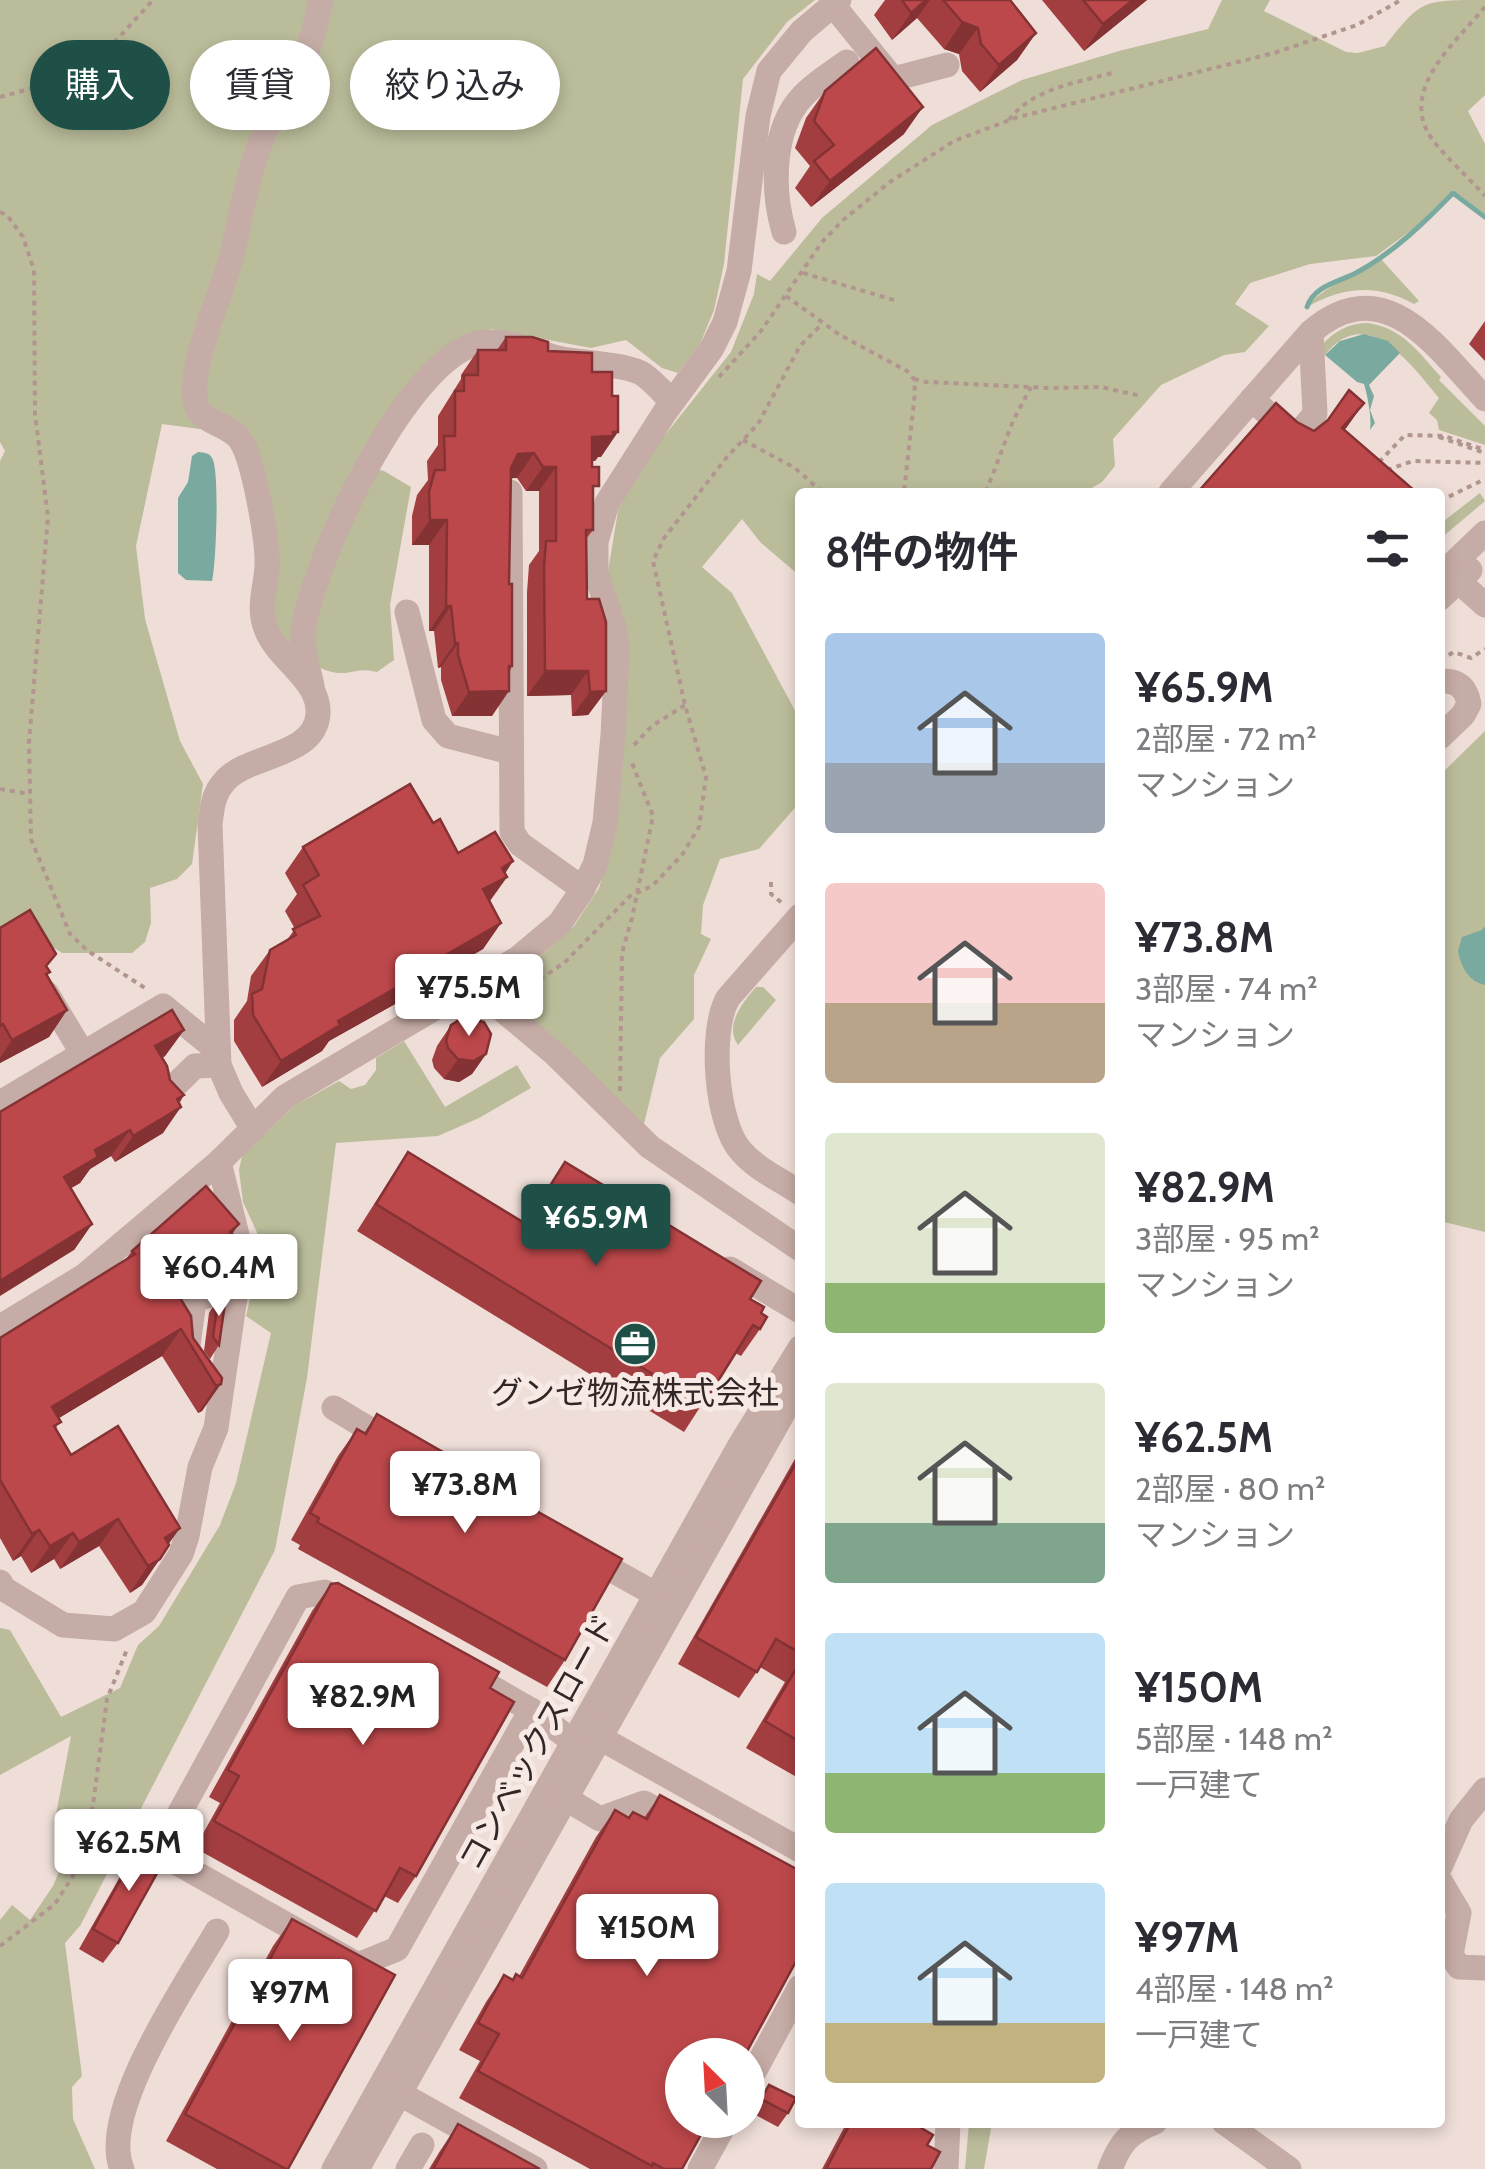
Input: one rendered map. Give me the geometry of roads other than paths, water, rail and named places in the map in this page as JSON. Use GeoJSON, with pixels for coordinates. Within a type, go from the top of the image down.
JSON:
{"type":"FeatureCollection","features":[{"type":"Feature","properties":{"kind":"street"},"geometry":{"type":"LineString","coordinates":[[312,686],[284,660],[264,623],[261,597],[266,551],[248,458],[232,429],[200,413],[195,394],[196,370],[233,252],[262,136],[312,38],[321,0]]}},
{"type":"Feature","properties":{"kind":"street"},"geometry":{"type":"LineString","coordinates":[[0,1326],[84,1276],[220,1162],[285,1097],[473,986],[544,939],[560,923],[595,864],[604,823],[617,652],[615,631],[596,573],[596,542],[616,484],[712,348],[734,298],[758,116],[769,71],[802,31],[836,2],[893,79],[947,65]]}},
{"type":"Feature","properties":{"kind":"street"},"geometry":{"type":"LineString","coordinates":[[784,232],[776,205],[783,129],[804,94],[848,62]]}},
{"type":"Feature","properties":{"kind":"street"},"geometry":{"type":"LineString","coordinates":[[750,175],[777,176]]}},
{"type":"Feature","properties":{"kind":"street"},"geometry":{"type":"LineString","coordinates":[[1174,488],[1311,332],[1325,320],[1360,308],[1396,314],[1422,331],[1485,398]]}},
{"type":"Feature","properties":{"kind":"street"},"geometry":{"type":"LineString","coordinates":[[1252,399],[1291,435],[1298,434],[1315,414],[1311,332]]}},
{"type":"Feature","properties":{"kind":"street"},"geometry":{"type":"LineString","coordinates":[[253,1129],[230,1093],[218,1058],[210,824],[214,798],[227,777],[306,740],[318,717],[303,636],[316,581],[355,484],[442,364],[478,343],[498,342],[562,359],[642,373],[674,398]]}},
{"type":"Feature","properties":{"kind":"street"},"geometry":{"type":"LineString","coordinates":[[510,492],[512,832],[520,844],[582,889]]}},
{"type":"Feature","properties":{"kind":"street"},"geometry":{"type":"LineString","coordinates":[[1445,571],[1485,533]]}},
{"type":"Feature","properties":{"kind":"street"},"geometry":{"type":"LineString","coordinates":[[1445,593],[1485,556]]}},
{"type":"Feature","properties":{"kind":"street"},"geometry":{"type":"LineString","coordinates":[[1445,570],[1485,607]]}},
{"type":"Feature","properties":{"kind":"street"},"geometry":{"type":"LineString","coordinates":[[408,612],[434,720],[448,736],[510,752]]}},
{"type":"Feature","properties":{"kind":"street"},"geometry":{"type":"LineString","coordinates":[[1445,681],[1461,686],[1467,693],[1468,704],[1464,715],[1445,732]]}},
{"type":"Feature","properties":{"kind":"street"},"geometry":{"type":"LineString","coordinates":[[791,910],[721,1009],[717,1036],[724,1114],[730,1135],[752,1161],[795,1189]]}},
{"type":"Feature","properties":{"kind":"street"},"geometry":{"type":"LineString","coordinates":[[473,986],[555,1054],[676,1168],[795,1246]]}},
{"type":"Feature","properties":{"kind":"street"},"geometry":{"type":"LineString","coordinates":[[47,994],[83,1054]]}},
{"type":"Feature","properties":{"kind":"street"},"geometry":{"type":"LineString","coordinates":[[0,1102],[163,1006],[218,1058]]}},
{"type":"Feature","properties":{"kind":"street"},"geometry":{"type":"LineString","coordinates":[[164,1096],[195,1066],[218,1058]]}},
{"type":"Feature","properties":{"kind":"street"},"geometry":{"type":"LineString","coordinates":[[0,1582],[4,1589],[62,1625],[114,1629],[144,1612],[168,1578],[187,1536],[200,1468],[216,1428],[237,1284],[236,1236],[220,1162]]}},
{"type":"Feature","properties":{"kind":"street"},"geometry":{"type":"LineString","coordinates":[[707,1256],[795,1308]]}},
{"type":"Feature","properties":{"kind":"street"},"geometry":{"type":"LineString","coordinates":[[219,1399],[187,1355],[194,1300],[237,1284]]}},
{"type":"Feature","properties":{"kind":"street","name":"コンベックスロード"},"geometry":{"type":"LineString","coordinates":[[334,2169],[390,2089],[666,1600],[740,1445],[795,1367]]}},
{"type":"Feature","properties":{"kind":"street"},"geometry":{"type":"LineString","coordinates":[[334,1408],[419,1458]]}},
{"type":"Feature","properties":{"kind":"street"},"geometry":{"type":"LineString","coordinates":[[568,1545],[666,1600]]}},
{"type":"Feature","properties":{"kind":"street"},"geometry":{"type":"LineString","coordinates":[[376,1622],[325,1592],[298,1597],[166,1838],[172,1860],[358,1965],[397,1949],[531,1710]]}},
{"type":"Feature","properties":{"kind":"street"},"geometry":{"type":"LineString","coordinates":[[445,1661],[586,1740],[795,1847]]}},
{"type":"Feature","properties":{"kind":"street"},"geometry":{"type":"LineString","coordinates":[[1445,1856],[1461,1820],[1485,1791]]}},
{"type":"Feature","properties":{"kind":"street"},"geometry":{"type":"LineString","coordinates":[[557,1793],[600,1818],[644,1803],[708,1838]]}},
{"type":"Feature","properties":{"kind":"street"},"geometry":{"type":"LineString","coordinates":[[1445,1889],[1459,1913],[1451,1955],[1459,1968],[1485,1968]]}},
{"type":"Feature","properties":{"kind":"street"},"geometry":{"type":"LineString","coordinates":[[122,2169],[115,2147],[133,2080],[217,1931]]}},
{"type":"Feature","properties":{"kind":"street"},"geometry":{"type":"LineString","coordinates":[[765,2052],[795,1996]]}},
{"type":"Feature","properties":{"kind":"street"},"geometry":{"type":"LineString","coordinates":[[390,2089],[534,2169]]}},
{"type":"Feature","properties":{"kind":"street","name":"コンベックスロード"},"geometry":{"type":"LineString","coordinates":[[357,2169],[390,2089]]}},
{"type":"Feature","properties":{"kind":"street"},"geometry":{"type":"LineString","coordinates":[[946,2169],[948,2128]]}},
{"type":"Feature","properties":{"kind":"street"},"geometry":{"type":"LineString","coordinates":[[1110,2169],[1120,2144],[1139,2128]]}},
{"type":"Feature","properties":{"kind":"street"},"geometry":{"type":"LineString","coordinates":[[1232,2128],[1289,2169]]}},
{"type":"Feature","properties":{"kind":"street"},"geometry":{"type":"LineString","coordinates":[[700,2169],[717,2138]]}},
{"type":"Feature","properties":{"kind":"street"},"geometry":{"type":"LineString","coordinates":[[408,2169],[422,2144]]}},
{"type":"Feature","properties":{"kind":"water"},"geometry":{"type":"Polygon","coordinates":[[[1364,334],[1388,341],[1400,353],[1369,385],[1374,396],[1370,410],[1375,423],[1370,430],[1364,384],[1325,355],[1340,341],[1364,334]]]}},
{"type":"Feature","properties":{"kind":"water"},"geometry":{"type":"Polygon","coordinates":[[[198,452],[212,458],[216,479],[212,581],[186,580],[178,573],[178,498],[188,482],[192,456],[198,452]]]}},
{"type":"Feature","properties":{"kind":"water"},"geometry":{"type":"Polygon","coordinates":[[[1485,926],[1485,985],[1467,973],[1458,951],[1462,937],[1485,926]]]}},
{"type":"Feature","properties":{"kind":"waterway"},"geometry":{"type":"LineString","coordinates":[[1307,307],[1321,289],[1356,273],[1395,247],[1453,193],[1485,217]]}},
{"type":"Feature","properties":{"kind":"place","name":"グンゼ物流株式会社"},"geometry":{"type":"Point","coordinates":[635,1344]}}]}
